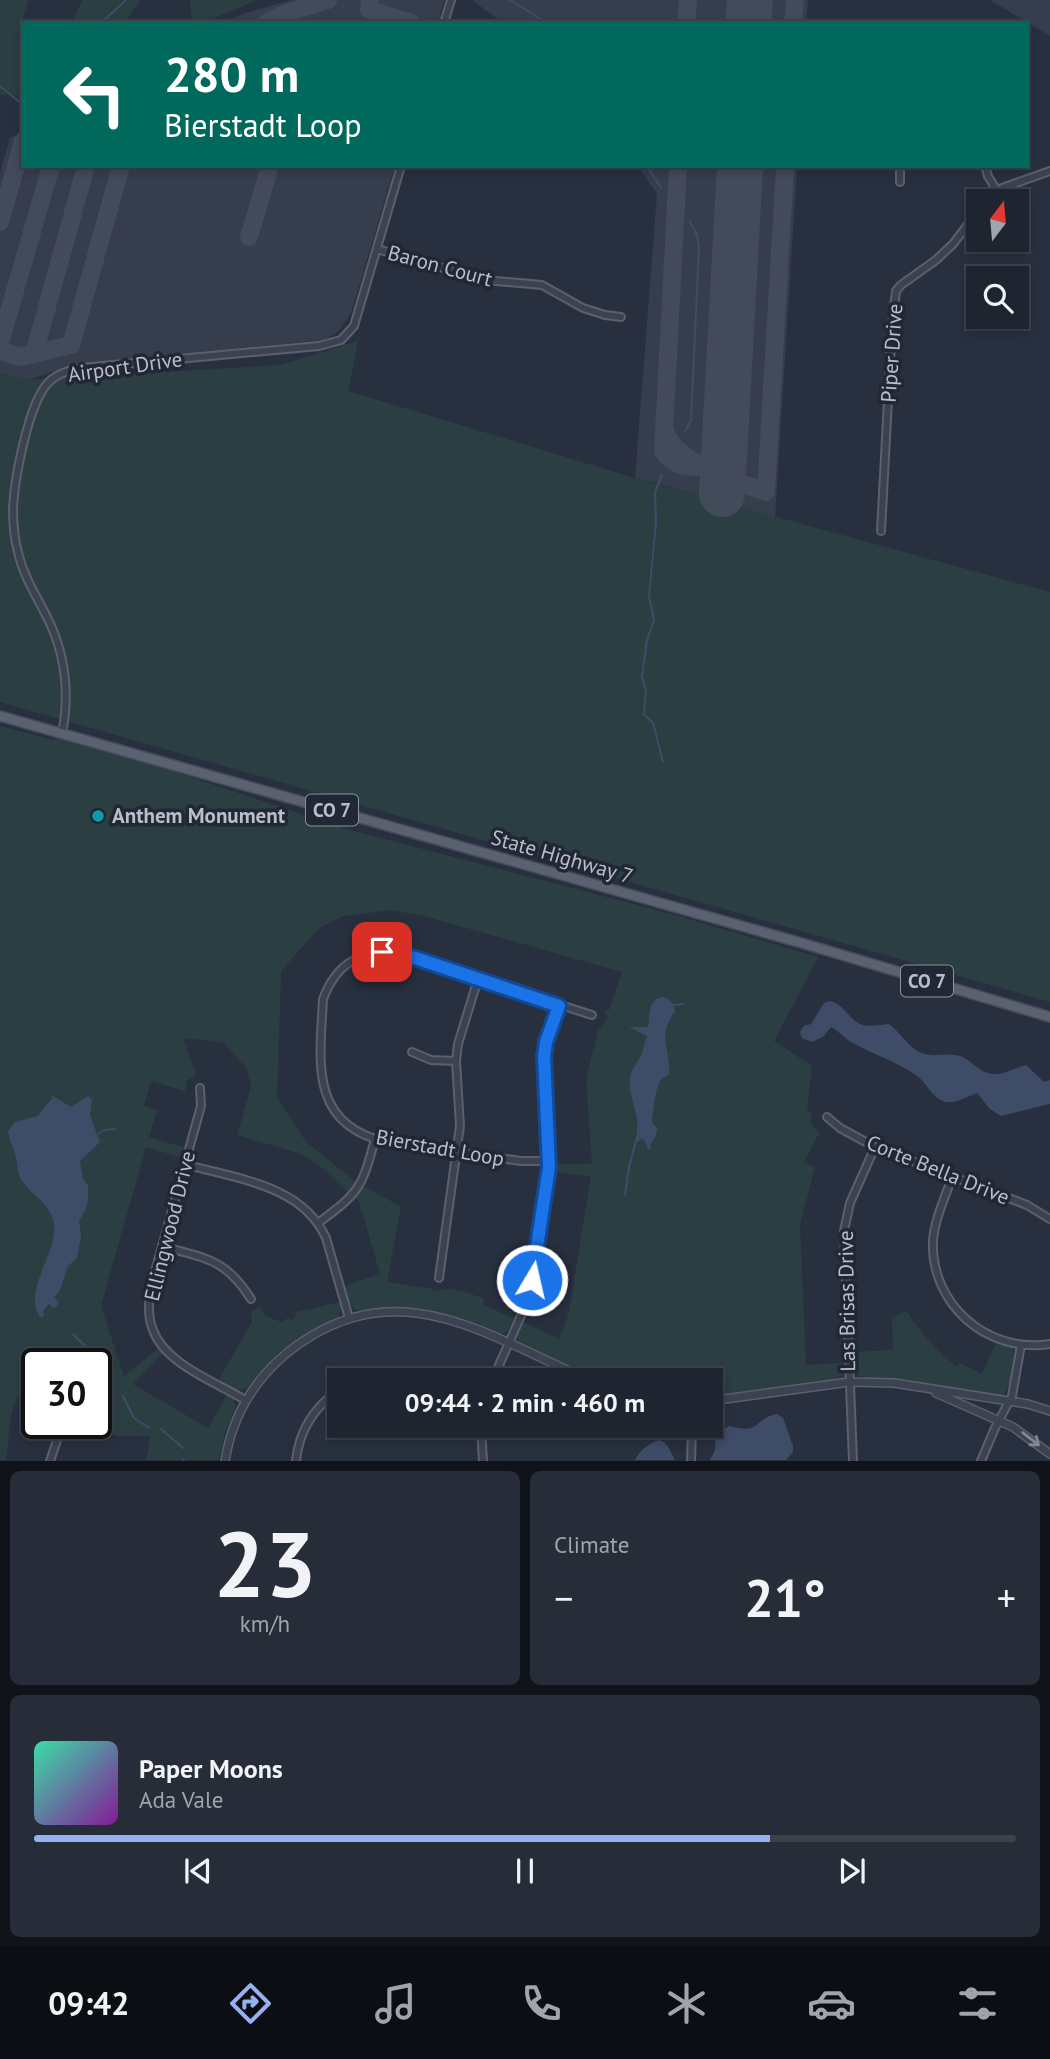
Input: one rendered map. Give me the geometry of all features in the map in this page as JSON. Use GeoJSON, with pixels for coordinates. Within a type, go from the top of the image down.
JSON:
{"type":"FeatureCollection","features":[{"type":"Feature","properties":{"kind":"main road","name":"CO 7"},"geometry":{"type":"LineString","coordinates":[[0,716],[62,734]]}},
{"type":"Feature","properties":{"kind":"main road","name":"State Highway 7"},"geometry":{"type":"LineString","coordinates":[[62,734],[792,940],[1050,1017]]}},
{"type":"Feature","properties":{"kind":"street"},"geometry":{"type":"LineString","coordinates":[[445,21],[451,0]]}},
{"type":"Feature","properties":{"kind":"street","name":"Airport Drive"},"geometry":{"type":"LineString","coordinates":[[62,734],[67,700],[61,655],[53,629],[22,566],[13,523],[14,497],[34,407],[48,383],[61,374],[81,368],[319,346],[341,340],[354,326],[400,168]]}},
{"type":"Feature","properties":{"kind":"street"},"geometry":{"type":"LineString","coordinates":[[900,168],[900,183]]}},
{"type":"Feature","properties":{"kind":"street"},"geometry":{"type":"LineString","coordinates":[[986,168],[996,189]]}},
{"type":"Feature","properties":{"kind":"street"},"geometry":{"type":"LineString","coordinates":[[1001,189],[1050,171]]}},
{"type":"Feature","properties":{"kind":"street","name":"Piper Drive"},"geometry":{"type":"LineString","coordinates":[[881,531],[895,294],[901,285],[953,244],[966,227]]}},
{"type":"Feature","properties":{"kind":"street","name":"Baron Court"},"geometry":{"type":"LineString","coordinates":[[377,249],[485,281],[542,285],[583,308],[621,317]]}},
{"type":"Feature","properties":{"kind":"street","name":"Bierstadt Loop"},"geometry":{"type":"LineString","coordinates":[[549,1161],[521,1161],[375,1139],[354,1129],[339,1116],[327,1098],[321,1076],[323,999],[328,987],[345,965],[366,954],[382,952],[400,954],[592,1016]]}},
{"type":"Feature","properties":{"kind":"street"},"geometry":{"type":"LineString","coordinates":[[439,1278],[460,1126],[456,1061],[461,1030],[478,979]]}},
{"type":"Feature","properties":{"kind":"street"},"geometry":{"type":"LineString","coordinates":[[498,1368],[530,1291],[549,1161],[544,1056],[546,1042],[559,1006]]}},
{"type":"Feature","properties":{"kind":"street"},"geometry":{"type":"LineString","coordinates":[[412,1052],[430,1060],[456,1061]]}},
{"type":"Feature","properties":{"kind":"street","name":"Ellingwood Drive"},"geometry":{"type":"LineString","coordinates":[[200,1088],[201,1106],[151,1286],[149,1303],[152,1330],[176,1360],[245,1399]]}},
{"type":"Feature","properties":{"kind":"street","name":"Corte Bella Drive"},"geometry":{"type":"LineString","coordinates":[[827,1117],[840,1128],[875,1147],[1027,1205],[1050,1219]]}},
{"type":"Feature","properties":{"kind":"street"},"geometry":{"type":"LineString","coordinates":[[318,1223],[347,1202],[358,1189],[375,1139]]}},
{"type":"Feature","properties":{"kind":"street","name":"Las Brisas Drive"},"geometry":{"type":"LineString","coordinates":[[853,1461],[844,1231],[850,1203],[875,1147]]}},
{"type":"Feature","properties":{"kind":"street"},"geometry":{"type":"LineString","coordinates":[[185,1164],[281,1192],[300,1205],[318,1223],[327,1243],[349,1318]]}},
{"type":"Feature","properties":{"kind":"street"},"geometry":{"type":"LineString","coordinates":[[951,1177],[936,1223],[933,1242],[942,1288],[957,1310],[972,1325],[991,1336],[1021,1345],[1050,1344]]}},
{"type":"Feature","properties":{"kind":"street"},"geometry":{"type":"LineString","coordinates":[[162,1246],[220,1264],[251,1299]]}},
{"type":"Feature","properties":{"kind":"street"},"geometry":{"type":"LineString","coordinates":[[225,1461],[234,1426],[245,1399],[270,1367],[325,1328],[349,1318],[385,1311],[437,1316],[509,1343],[564,1368]]}},
{"type":"Feature","properties":{"kind":"street"},"geometry":{"type":"LineString","coordinates":[[982,1461],[1012,1396],[1021,1345]]}},
{"type":"Feature","properties":{"kind":"street"},"geometry":{"type":"LineString","coordinates":[[723,1399],[849,1382],[894,1383],[1028,1404],[1050,1411]]}},
{"type":"Feature","properties":{"kind":"street"},"geometry":{"type":"LineString","coordinates":[[926,1389],[1024,1433],[1050,1454]]}},
{"type":"Feature","properties":{"kind":"street"},"geometry":{"type":"LineString","coordinates":[[296,1461],[298,1445],[310,1418],[327,1398]]}},
{"type":"Feature","properties":{"kind":"street"},"geometry":{"type":"LineString","coordinates":[[482,1438],[483,1461]]}},
{"type":"Feature","properties":{"kind":"street"},"geometry":{"type":"LineString","coordinates":[[691,1461],[692,1438]]}},
{"type":"Feature","properties":{"kind":"street"},"geometry":{"type":"LineString","coordinates":[[50,1461],[58,1439]]}},
{"type":"Feature","properties":{"kind":"shaded area"},"geometry":{"type":"Polygon","coordinates":[[[291,0],[444,0],[439,21],[229,21],[242,14],[291,0]]]}},
{"type":"Feature","properties":{"kind":"shaded area"},"geometry":{"type":"Polygon","coordinates":[[[472,0],[808,0],[806,21],[500,21],[472,0]]]}},
{"type":"Feature","properties":{"kind":"shaded area"},"geometry":{"type":"Polygon","coordinates":[[[990,0],[1050,0],[1050,36],[990,0]]]}},
{"type":"Feature","properties":{"kind":"shaded area"},"geometry":{"type":"Polygon","coordinates":[[[21,132],[21,168],[394,168],[351,313],[338,332],[325,340],[76,364],[27,380],[0,373],[0,173],[10,138],[21,132]]]}},
{"type":"Feature","properties":{"kind":"shaded area"},"geometry":{"type":"Polygon","coordinates":[[[639,168],[797,168],[775,518],[635,478],[657,194],[639,168]]]}},
{"type":"Feature","properties":{"kind":"green space"},"geometry":{"type":"Polygon","coordinates":[[[0,0],[28,0],[17,38],[21,43],[21,95],[0,95],[0,0]]]}},
{"type":"Feature","properties":{"kind":"green space"},"geometry":{"type":"Polygon","coordinates":[[[82,0],[140,0],[126,21],[70,21],[82,0]]]}},
{"type":"Feature","properties":{"kind":"green space"},"geometry":{"type":"Polygon","coordinates":[[[190,0],[257,0],[208,21],[192,21],[190,0]]]}},
{"type":"Feature","properties":{"kind":"green space"},"geometry":{"type":"Polygon","coordinates":[[[358,341],[348,391],[635,478],[1050,592],[1050,1002],[0,702],[0,373],[27,380],[280,365],[358,341]]]}},
{"type":"Feature","properties":{"kind":"green space"},"geometry":{"type":"Polygon","coordinates":[[[0,726],[53,740],[62,734],[346,829],[668,913],[818,957],[774,1041],[812,1066],[807,1110],[811,1112],[811,1124],[819,1133],[804,1162],[815,1167],[800,1225],[806,1365],[844,1363],[842,1376],[723,1395],[723,1368],[575,1368],[519,1343],[517,1334],[522,1322],[560,1339],[569,1312],[591,1176],[553,1172],[553,1164],[592,1164],[586,1078],[598,1031],[605,1023],[605,1011],[609,1010],[622,972],[424,916],[390,910],[343,916],[319,928],[281,971],[277,1097],[306,1142],[355,1181],[401,1207],[387,1282],[428,1287],[436,1291],[453,1289],[484,1298],[483,1305],[514,1318],[508,1330],[497,1334],[453,1316],[419,1308],[354,1308],[345,1286],[380,1274],[359,1201],[324,1169],[301,1154],[237,1135],[251,1086],[247,1069],[224,1043],[187,1038],[184,1041],[196,1074],[187,1081],[185,1091],[151,1081],[144,1106],[157,1110],[149,1137],[185,1148],[183,1158],[146,1147],[101,1306],[124,1376],[159,1348],[163,1353],[133,1384],[208,1428],[227,1395],[233,1399],[236,1406],[225,1433],[219,1460],[146,1460],[151,1436],[112,1434],[112,1348],[21,1348],[21,1391],[10,1421],[5,1460],[0,1460],[0,726]]]}},
{"type":"Feature","properties":{"kind":"green space"},"geometry":{"type":"Polygon","coordinates":[[[340,1302],[342,1307],[338,1317],[306,1333],[283,1349],[246,1389],[237,1390],[219,1379],[252,1322],[251,1312],[259,1307],[266,1316],[281,1322],[288,1318],[293,1320],[297,1312],[340,1302]]]}},
{"type":"Feature","properties":{"kind":"green space"},"geometry":{"type":"Polygon","coordinates":[[[906,1311],[929,1341],[957,1367],[960,1363],[982,1374],[996,1343],[1012,1349],[1015,1366],[1011,1381],[1002,1397],[917,1382],[865,1378],[858,1374],[854,1368],[853,1352],[893,1350],[892,1318],[906,1311]]]}},
{"type":"Feature","properties":{"kind":"water"},"geometry":{"type":"Polygon","coordinates":[[[662,997],[671,1002],[675,1011],[669,1020],[665,1036],[669,1075],[661,1079],[656,1092],[652,1123],[657,1128],[657,1133],[650,1144],[651,1149],[648,1149],[642,1138],[637,1142],[635,1140],[637,1123],[630,1086],[633,1068],[641,1056],[647,1036],[629,1027],[648,1027],[651,1006],[662,997]]]}},
{"type":"Feature","properties":{"kind":"water"},"geometry":{"type":"Polygon","coordinates":[[[830,1001],[839,1005],[861,1025],[889,1024],[912,1047],[923,1053],[960,1056],[983,1071],[994,1074],[1026,1065],[1044,1082],[1050,1080],[1050,1104],[1001,1116],[990,1109],[977,1093],[957,1101],[946,1102],[937,1098],[921,1079],[910,1071],[853,1043],[831,1027],[824,1036],[812,1042],[802,1038],[800,1032],[804,1026],[811,1024],[824,1003],[830,1001]]]}},
{"type":"Feature","properties":{"kind":"water"},"geometry":{"type":"Polygon","coordinates":[[[51,1095],[71,1107],[88,1096],[92,1100],[90,1115],[100,1142],[80,1161],[83,1179],[88,1185],[88,1194],[86,1208],[79,1220],[81,1236],[77,1258],[68,1266],[60,1290],[54,1297],[59,1303],[54,1308],[49,1304],[43,1311],[44,1316],[40,1317],[35,1296],[54,1236],[53,1218],[46,1206],[21,1179],[8,1131],[15,1122],[38,1116],[52,1099],[51,1095]]]}},
{"type":"Feature","properties":{"kind":"water"},"geometry":{"type":"Polygon","coordinates":[[[777,1414],[783,1418],[793,1446],[793,1452],[786,1460],[710,1460],[715,1450],[716,1438],[723,1438],[723,1430],[729,1426],[747,1429],[777,1414]]]}},
{"type":"Feature","properties":{"kind":"water"},"geometry":{"type":"Polygon","coordinates":[[[659,1440],[667,1445],[675,1460],[635,1460],[651,1443],[659,1440]]]}},
{"type":"Feature","properties":{"kind":"waterway"},"geometry":{"type":"LineString","coordinates":[[103,21],[126,0]]}},
{"type":"Feature","properties":{"kind":"waterway"},"geometry":{"type":"LineString","coordinates":[[510,0],[544,21]]}},
{"type":"Feature","properties":{"kind":"waterway"},"geometry":{"type":"LineString","coordinates":[[0,86],[21,103]]}},
{"type":"Feature","properties":{"kind":"waterway"},"geometry":{"type":"LineString","coordinates":[[648,168],[661,188]]}},
{"type":"Feature","properties":{"kind":"waterway"},"geometry":{"type":"LineString","coordinates":[[685,431],[691,420],[699,247],[697,235],[690,222]]}},
{"type":"Feature","properties":{"kind":"waterway"},"geometry":{"type":"LineString","coordinates":[[662,475],[655,492],[656,522],[649,596],[654,620],[647,640],[642,676],[646,691],[644,714],[653,723],[663,762]]}},
{"type":"Feature","properties":{"kind":"waterway"},"geometry":{"type":"LineString","coordinates":[[674,1005],[683,1004]]}},
{"type":"Feature","properties":{"kind":"waterway"},"geometry":{"type":"LineString","coordinates":[[99,1133],[115,1129]]}},
{"type":"Feature","properties":{"kind":"waterway"},"geometry":{"type":"LineString","coordinates":[[625,1195],[636,1141]]}},
{"type":"Feature","properties":{"kind":"waterway"},"geometry":{"type":"LineString","coordinates":[[73,1334],[87,1348]]}},
{"type":"Feature","properties":{"kind":"waterway"},"geometry":{"type":"LineString","coordinates":[[123,1396],[134,1418],[149,1428]]}},
{"type":"Feature","properties":{"kind":"waterway"},"geometry":{"type":"LineString","coordinates":[[161,1429],[183,1448]]}},
{"type":"Feature","properties":{"kind":"taxiway"},"geometry":{"type":"LineString","coordinates":[[270,21],[328,0]]}},
{"type":"Feature","properties":{"kind":"taxiway"},"geometry":{"type":"LineString","coordinates":[[370,0],[369,10],[405,21]]}},
{"type":"Feature","properties":{"kind":"taxiway"},"geometry":{"type":"LineString","coordinates":[[686,21],[688,0]]}},
{"type":"Feature","properties":{"kind":"taxiway"},"geometry":{"type":"LineString","coordinates":[[793,21],[795,0]]}},
{"type":"Feature","properties":{"kind":"taxiway"},"geometry":{"type":"LineString","coordinates":[[0,222],[21,148]]}},
{"type":"Feature","properties":{"kind":"taxiway"},"geometry":{"type":"LineString","coordinates":[[0,343],[50,168]]}},
{"type":"Feature","properties":{"kind":"taxiway"},"geometry":{"type":"LineString","coordinates":[[34,354],[85,168]]}},
{"type":"Feature","properties":{"kind":"taxiway"},"geometry":{"type":"LineString","coordinates":[[0,351],[21,357],[71,345],[120,168]]}},
{"type":"Feature","properties":{"kind":"taxiway"},"geometry":{"type":"LineString","coordinates":[[249,237],[269,168]]}},
{"type":"Feature","properties":{"kind":"taxiway"},"geometry":{"type":"LineString","coordinates":[[678,168],[663,451],[668,458],[682,465],[724,467]]}},
{"type":"Feature","properties":{"kind":"taxiway"},"geometry":{"type":"LineString","coordinates":[[723,477],[766,492],[785,168]]}},
{"type":"Feature","properties":{"kind":"taxiway"},"geometry":{"type":"LineString","coordinates":[[664,428],[679,451],[703,465]]}},
{"type":"Feature","properties":{"kind":"runway"},"geometry":{"type":"LineString","coordinates":[[748,21],[750,0]]}},
{"type":"Feature","properties":{"kind":"runway"},"geometry":{"type":"LineString","coordinates":[[722,494],[740,168]]}},
{"type":"Feature","properties":{"kind":"place","name":"Anthem Monument"},"geometry":{"type":"Point","coordinates":[98,816]}},
{"type":"Feature","properties":{"kind":"route"},"geometry":{"type":"LineString","coordinates":[[382,952],[412,957],[559,1006],[546,1042],[544,1056],[549,1167],[532,1280]]}}]}
